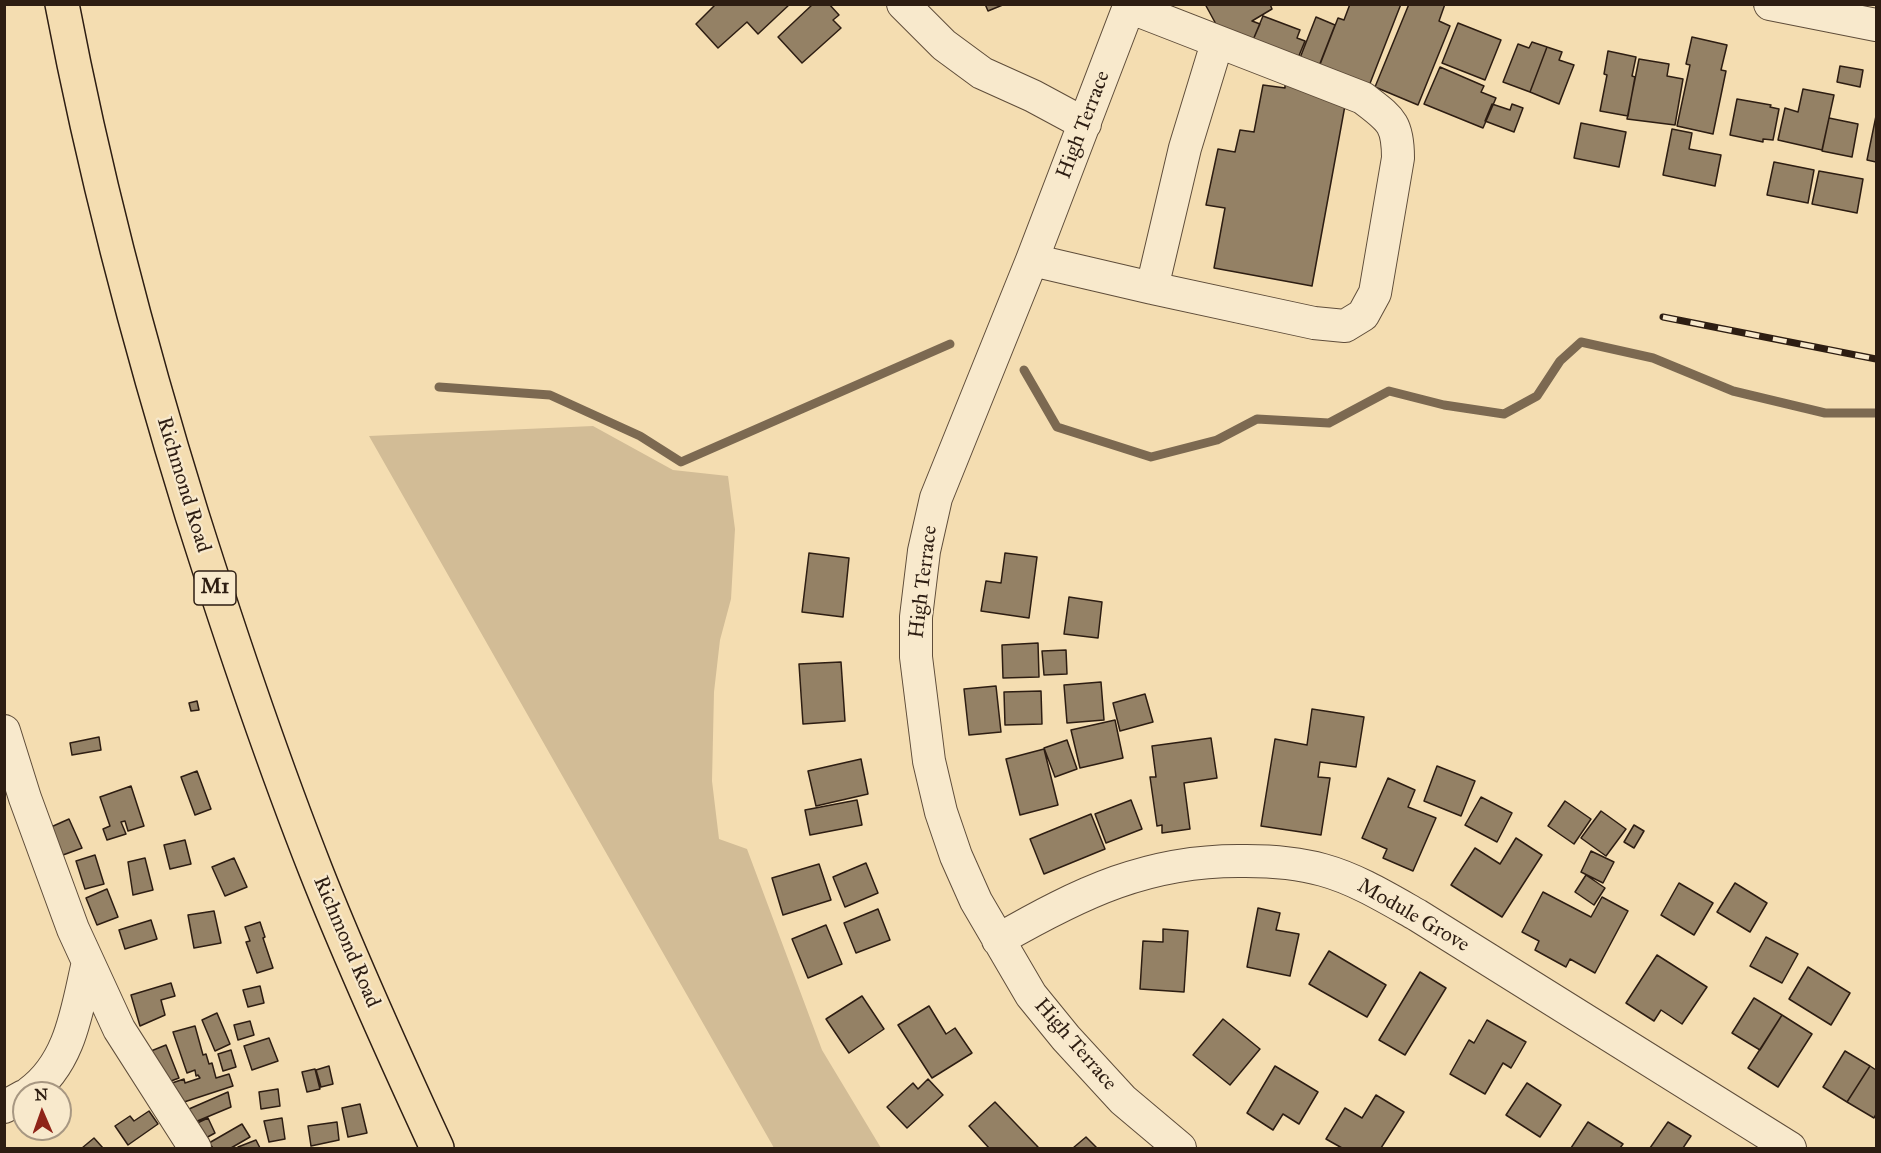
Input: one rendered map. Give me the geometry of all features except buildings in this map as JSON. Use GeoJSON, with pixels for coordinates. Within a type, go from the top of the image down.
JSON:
{"type":"FeatureCollection","features":[{"type":"Feature","properties":{"kind":"highway","name":"Richmond Road"},"geometry":{"type":"LineString","coordinates":[[62,4],[87,127],[118,260],[160,411],[231,638],[316,869],[376,1015],[437,1149]]}},
{"type":"Feature","properties":{"kind":"street"},"geometry":{"type":"LineString","coordinates":[[903,4],[944,45],[982,73],[1033,96],[1085,124]]}},
{"type":"Feature","properties":{"kind":"street"},"geometry":{"type":"LineString","coordinates":[[1770,4],[1876,25]]}},
{"type":"Feature","properties":{"kind":"street"},"geometry":{"type":"LineString","coordinates":[[1032,260],[1152,288],[1314,322],[1345,326],[1363,315],[1375,293],[1398,158],[1398,138],[1390,119],[1363,98],[1216,43],[1130,6]]}},
{"type":"Feature","properties":{"kind":"street","name":"High Terrace"},"geometry":{"type":"LineString","coordinates":[[1130,6],[1032,260],[936,498],[924,551],[916,617],[916,657],[929,761],[941,812],[968,883],[998,940],[1032,995],[1066,1038],[1123,1100],[1179,1149]]}},
{"type":"Feature","properties":{"kind":"street"},"geometry":{"type":"LineString","coordinates":[[1152,288],[1185,148],[1216,43]]}},
{"type":"Feature","properties":{"kind":"street"},"geometry":{"type":"LineString","coordinates":[[4,731],[25,798],[73,929],[88,962],[119,1029],[195,1149]]}},
{"type":"Feature","properties":{"kind":"street","name":"Module Grove"},"geometry":{"type":"LineString","coordinates":[[998,940],[1051,910],[1089,892],[1140,873],[1217,860],[1276,861],[1323,870],[1365,886],[1417,915],[1790,1149]]}},
{"type":"Feature","properties":{"kind":"street"},"geometry":{"type":"LineString","coordinates":[[43,1081],[63,1054],[75,1022],[88,962]]}},
{"type":"Feature","properties":{"kind":"shaded area"},"geometry":{"type":"Polygon","coordinates":[[[593,426],[673,470],[728,476],[735,529],[731,599],[720,640],[714,692],[712,781],[719,839],[747,849],[822,1050],[881,1148],[774,1148],[369,436],[593,426]]]}},
{"type":"Feature","properties":{"kind":"waterway"},"geometry":{"type":"LineString","coordinates":[[1024,370],[1057,427],[1151,457],[1217,440],[1257,419],[1329,423],[1389,391],[1444,405],[1504,414],[1537,396],[1560,361],[1581,342],[1653,358],[1733,391],[1825,413],[1876,413]]}},
{"type":"Feature","properties":{"kind":"waterway"},"geometry":{"type":"LineString","coordinates":[[439,387],[550,395],[640,436],[681,462],[950,344]]}},
{"type":"Feature","properties":{"kind":"railway"},"geometry":{"type":"LineString","coordinates":[[1663,317],[1876,359]]}}]}
